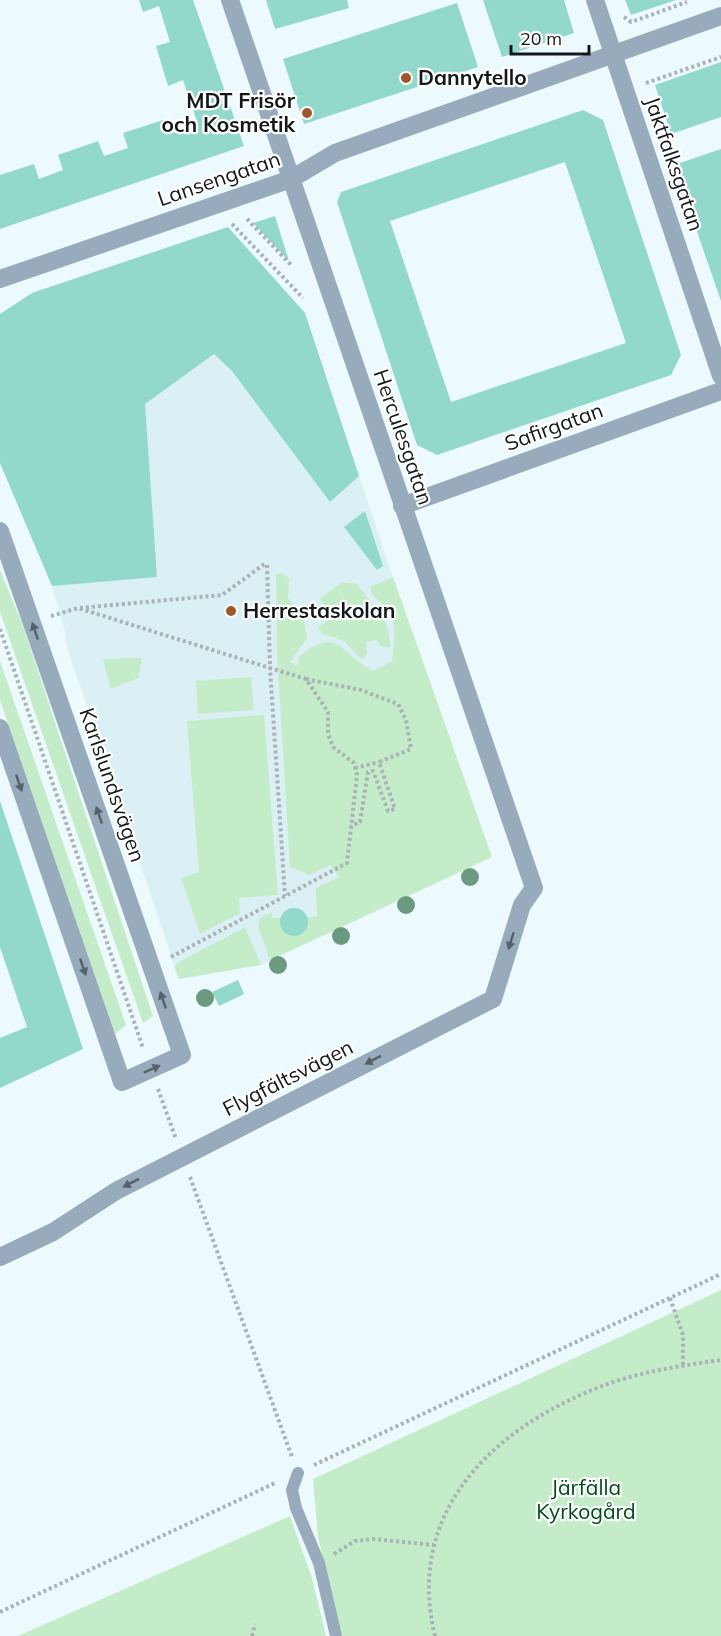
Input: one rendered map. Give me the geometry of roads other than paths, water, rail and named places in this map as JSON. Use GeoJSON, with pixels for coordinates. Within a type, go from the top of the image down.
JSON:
{"type":"FeatureCollection","features":[{"type":"Feature","properties":{"kind":"street","name":"Herculesgatan"},"geometry":{"type":"LineString","coordinates":[[230,0],[534,888]]}},
{"type":"Feature","properties":{"kind":"street","name":"Jaktfalksgatan"},"geometry":{"type":"LineString","coordinates":[[595,0],[721,376]]}},
{"type":"Feature","properties":{"kind":"street","name":"Lansengatan"},"geometry":{"type":"LineString","coordinates":[[0,279],[291,179],[336,153],[721,16]]}},
{"type":"Feature","properties":{"kind":"street","name":"Safirgatan"},"geometry":{"type":"LineString","coordinates":[[402,506],[721,391]]}},
{"type":"Feature","properties":{"kind":"street","name":"Karlslundsvägen"},"geometry":{"type":"LineString","coordinates":[[0,531],[182,1055],[122,1082],[0,728]]}},
{"type":"Feature","properties":{"kind":"street","name":"Flygfältsvägen"},"geometry":{"type":"LineString","coordinates":[[0,1257],[53,1232],[145,1176],[493,999],[522,905],[534,888]]}},
{"type":"Feature","properties":{"kind":"lane"},"geometry":{"type":"LineString","coordinates":[[298,1473],[292,1490],[296,1508],[319,1563],[336,1636]]}},
{"type":"Feature","properties":{"kind":"place","name":"Dannytello"},"geometry":{"type":"Point","coordinates":[406,78]}},
{"type":"Feature","properties":{"kind":"place","name":"MDT Frisör och Kosmetik"},"geometry":{"type":"Point","coordinates":[307,113]}},
{"type":"Feature","properties":{"kind":"place","name":"Herrestaskolan"},"geometry":{"type":"Point","coordinates":[231,611]}},
{"type":"Feature","properties":{"kind":"park label","name":"Järfälla Kyrkogård"},"geometry":{"type":"Point","coordinates":[586,1500]}}]}
